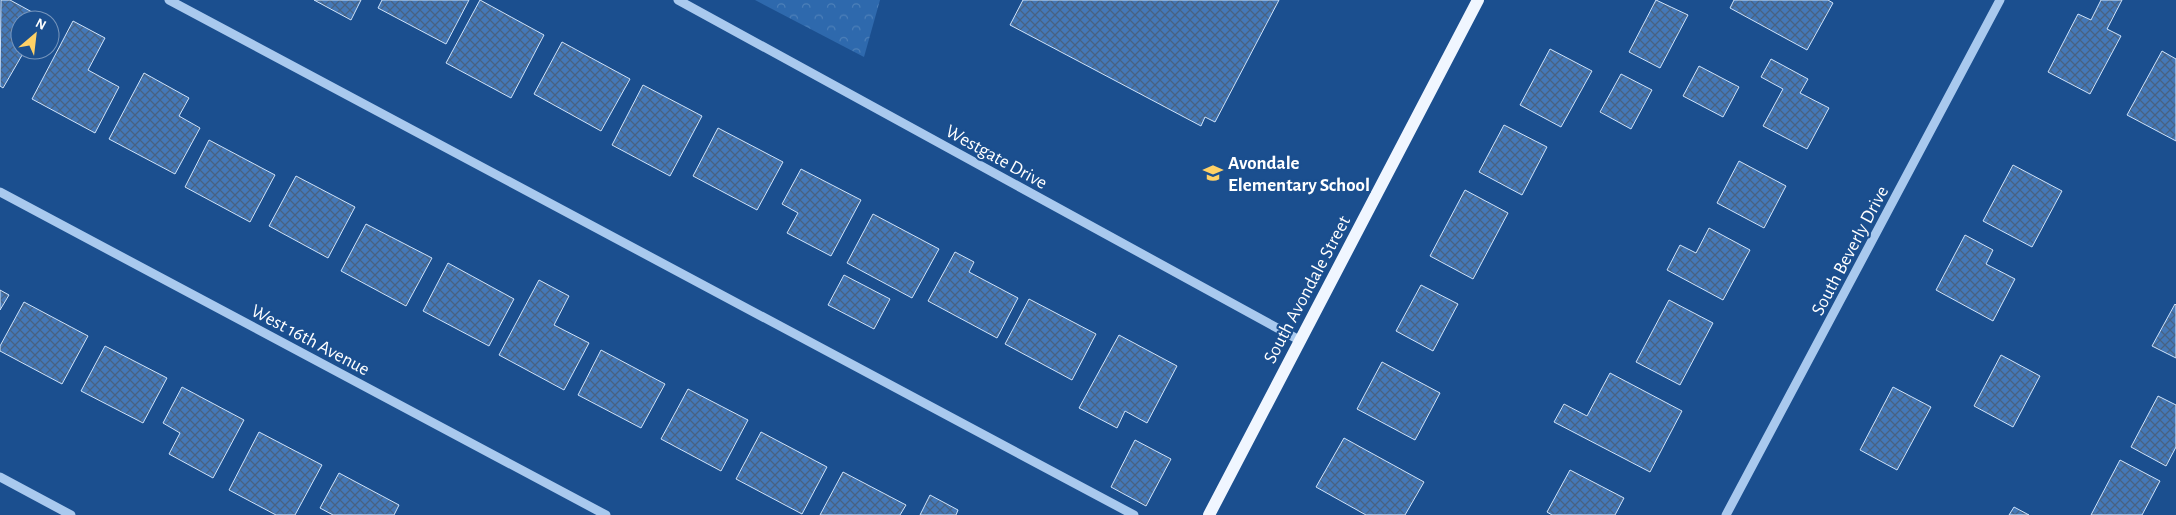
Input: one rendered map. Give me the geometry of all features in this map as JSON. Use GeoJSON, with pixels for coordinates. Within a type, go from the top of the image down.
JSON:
{"type":"FeatureCollection","features":[{"type":"Feature","properties":{"kind":"main road","name":"South Avondale Street"},"geometry":{"type":"LineString","coordinates":[[1209,515],[1478,0]]}},
{"type":"Feature","properties":{"kind":"street"},"geometry":{"type":"LineString","coordinates":[[169,0],[1134,515]]}},
{"type":"Feature","properties":{"kind":"street","name":"Westgate Drive"},"geometry":{"type":"LineString","coordinates":[[678,0],[1301,340]]}},
{"type":"Feature","properties":{"kind":"street","name":"South Beverly Drive"},"geometry":{"type":"LineString","coordinates":[[1726,515],[2000,0]]}},
{"type":"Feature","properties":{"kind":"street","name":"West 16th Avenue"},"geometry":{"type":"LineString","coordinates":[[0,192],[606,515]]}},
{"type":"Feature","properties":{"kind":"street"},"geometry":{"type":"LineString","coordinates":[[0,477],[71,515]]}},
{"type":"Feature","properties":{"kind":"green space"},"geometry":{"type":"Polygon","coordinates":[[[755,0],[880,0],[864,57],[755,0]]]}},
{"type":"Feature","properties":{"kind":"building"},"geometry":{"type":"Polygon","coordinates":[[[1,0],[10,0],[28,10],[10,10],[10,60],[19,60],[3,88],[0,86],[1,0]]]}},
{"type":"Feature","properties":{"kind":"building"},"geometry":{"type":"Polygon","coordinates":[[[314,0],[361,0],[351,20],[314,0]]]}},
{"type":"Feature","properties":{"kind":"building"},"geometry":{"type":"Polygon","coordinates":[[[382,0],[469,0],[446,44],[378,8],[382,0]]]}},
{"type":"Feature","properties":{"kind":"building"},"geometry":{"type":"Polygon","coordinates":[[[480,0],[544,35],[511,98],[446,63],[480,0]]]}},
{"type":"Feature","properties":{"kind":"building"},"geometry":{"type":"Polygon","coordinates":[[[1023,0],[1279,0],[1215,122],[1205,117],[1201,126],[1010,25],[1023,0]]]}},
{"type":"Feature","properties":{"kind":"building"},"geometry":{"type":"Polygon","coordinates":[[[1656,0],[1688,15],[1660,68],[1629,52],[1656,0]]]}},
{"type":"Feature","properties":{"kind":"building"},"geometry":{"type":"Polygon","coordinates":[[[1734,0],[1828,0],[1833,3],[1807,50],[1730,8],[1734,0]]]}},
{"type":"Feature","properties":{"kind":"building"},"geometry":{"type":"Polygon","coordinates":[[[2101,0],[2122,0],[2107,29],[2121,36],[2090,94],[2048,72],[2078,14],[2091,20],[2101,0]]]}},
{"type":"Feature","properties":{"kind":"building"},"geometry":{"type":"Polygon","coordinates":[[[73,21],[105,38],[88,70],[119,87],[95,133],[32,99],[52,60],[60,60],[60,46],[73,21]]]}},
{"type":"Feature","properties":{"kind":"building"},"geometry":{"type":"Polygon","coordinates":[[[562,42],[630,79],[601,131],[534,94],[562,42]]]}},
{"type":"Feature","properties":{"kind":"building"},"geometry":{"type":"Polygon","coordinates":[[[1550,49],[1592,71],[1561,127],[1520,105],[1550,49]]]}},
{"type":"Feature","properties":{"kind":"building"},"geometry":{"type":"Polygon","coordinates":[[[2162,51],[2176,59],[2176,141],[2127,115],[2162,51]]]}},
{"type":"Feature","properties":{"kind":"building"},"geometry":{"type":"Polygon","coordinates":[[[1771,59],[1808,79],[1800,93],[1829,108],[1807,149],[1763,126],[1783,89],[1761,77],[1771,59]]]}},
{"type":"Feature","properties":{"kind":"building"},"geometry":{"type":"Polygon","coordinates":[[[1699,66],[1739,87],[1723,117],[1683,96],[1699,66]]]}},
{"type":"Feature","properties":{"kind":"building"},"geometry":{"type":"Polygon","coordinates":[[[144,73],[189,98],[179,116],[200,128],[175,174],[109,139],[144,73]]]}},
{"type":"Feature","properties":{"kind":"building"},"geometry":{"type":"Polygon","coordinates":[[[1621,74],[1652,90],[1631,129],[1600,112],[1621,74]]]}},
{"type":"Feature","properties":{"kind":"building"},"geometry":{"type":"Polygon","coordinates":[[[643,85],[702,116],[670,176],[612,145],[643,85]]]}},
{"type":"Feature","properties":{"kind":"building"},"geometry":{"type":"Polygon","coordinates":[[[1504,125],[1547,147],[1522,195],[1479,172],[1504,125]]]}},
{"type":"Feature","properties":{"kind":"building"},"geometry":{"type":"Polygon","coordinates":[[[718,128],[783,162],[757,210],[693,176],[718,128]]]}},
{"type":"Feature","properties":{"kind":"building"},"geometry":{"type":"Polygon","coordinates":[[[209,140],[275,175],[250,222],[185,187],[209,140]]]}},
{"type":"Feature","properties":{"kind":"building"},"geometry":{"type":"Polygon","coordinates":[[[1739,161],[1786,186],[1764,228],[1717,203],[1739,161]]]}},
{"type":"Feature","properties":{"kind":"building"},"geometry":{"type":"Polygon","coordinates":[[[2013,165],[2062,191],[2032,247],[1983,221],[2013,165]]]}},
{"type":"Feature","properties":{"kind":"building"},"geometry":{"type":"Polygon","coordinates":[[[801,169],[861,200],[831,256],[787,233],[798,213],[782,204],[801,169]]]}},
{"type":"Feature","properties":{"kind":"building"},"geometry":{"type":"Polygon","coordinates":[[[296,176],[355,207],[328,258],[269,226],[296,176]]]}},
{"type":"Feature","properties":{"kind":"building"},"geometry":{"type":"Polygon","coordinates":[[[1465,190],[1508,213],[1473,279],[1430,256],[1465,190]]]}},
{"type":"Feature","properties":{"kind":"building"},"geometry":{"type":"Polygon","coordinates":[[[873,214],[939,249],[912,298],[847,263],[873,214]]]}},
{"type":"Feature","properties":{"kind":"building"},"geometry":{"type":"Polygon","coordinates":[[[366,224],[432,258],[406,306],[341,271],[366,224]]]}},
{"type":"Feature","properties":{"kind":"building"},"geometry":{"type":"Polygon","coordinates":[[[1709,228],[1750,250],[1723,300],[1667,270],[1680,245],[1696,253],[1709,228]]]}},
{"type":"Feature","properties":{"kind":"building"},"geometry":{"type":"Polygon","coordinates":[[[1965,235],[1993,250],[1986,264],[2015,279],[1993,321],[1936,290],[1965,235]]]}},
{"type":"Feature","properties":{"kind":"building"},"geometry":{"type":"Polygon","coordinates":[[[955,252],[974,262],[969,272],[1018,298],[997,338],[928,301],[955,252]]]}},
{"type":"Feature","properties":{"kind":"building"},"geometry":{"type":"Polygon","coordinates":[[[448,263],[514,299],[489,346],[423,311],[448,263]]]}},
{"type":"Feature","properties":{"kind":"building"},"geometry":{"type":"Polygon","coordinates":[[[844,275],[890,299],[874,329],[828,305],[844,275]]]}},
{"type":"Feature","properties":{"kind":"building"},"geometry":{"type":"Polygon","coordinates":[[[539,280],[569,296],[554,325],[589,343],[564,390],[499,355],[539,280]]]}},
{"type":"Feature","properties":{"kind":"building"},"geometry":{"type":"Polygon","coordinates":[[[1421,285],[1458,304],[1433,351],[1396,331],[1421,285]]]}},
{"type":"Feature","properties":{"kind":"building"},"geometry":{"type":"Polygon","coordinates":[[[0,290],[9,295],[0,310],[0,290]]]}},
{"type":"Feature","properties":{"kind":"building"},"geometry":{"type":"Polygon","coordinates":[[[1029,299],[1096,334],[1072,380],[1005,344],[1029,299]]]}},
{"type":"Feature","properties":{"kind":"building"},"geometry":{"type":"Polygon","coordinates":[[[1669,300],[1713,323],[1680,385],[1636,362],[1669,300]]]}},
{"type":"Feature","properties":{"kind":"building"},"geometry":{"type":"Polygon","coordinates":[[[24,302],[88,336],[62,384],[0,351],[0,346],[24,302]]]}},
{"type":"Feature","properties":{"kind":"building"},"geometry":{"type":"Polygon","coordinates":[[[2176,305],[2176,358],[2152,346],[2176,305]]]}},
{"type":"Feature","properties":{"kind":"building"},"geometry":{"type":"Polygon","coordinates":[[[1119,335],[1177,366],[1147,423],[1125,411],[1117,428],[1079,408],[1119,335]]]}},
{"type":"Feature","properties":{"kind":"building"},"geometry":{"type":"Polygon","coordinates":[[[105,346],[167,378],[143,423],[81,391],[105,346]]]}},
{"type":"Feature","properties":{"kind":"building"},"geometry":{"type":"Polygon","coordinates":[[[601,350],[665,384],[641,428],[578,395],[601,350]]]}},
{"type":"Feature","properties":{"kind":"building"},"geometry":{"type":"Polygon","coordinates":[[[2001,355],[2040,376],[2013,427],[1974,406],[2001,355]]]}},
{"type":"Feature","properties":{"kind":"building"},"geometry":{"type":"Polygon","coordinates":[[[1382,362],[1440,393],[1415,440],[1357,409],[1382,362]]]}},
{"type":"Feature","properties":{"kind":"building"},"geometry":{"type":"Polygon","coordinates":[[[1610,373],[1682,411],[1650,472],[1554,422],[1564,404],[1587,416],[1610,373]]]}},
{"type":"Feature","properties":{"kind":"building"},"geometry":{"type":"Polygon","coordinates":[[[182,387],[244,420],[213,478],[169,454],[180,433],[163,423],[182,387]]]}},
{"type":"Feature","properties":{"kind":"building"},"geometry":{"type":"Polygon","coordinates":[[[1893,387],[1931,407],[1897,470],[1860,450],[1893,387]]]}},
{"type":"Feature","properties":{"kind":"building"},"geometry":{"type":"Polygon","coordinates":[[[688,389],[748,420],[721,471],[661,439],[688,389]]]}},
{"type":"Feature","properties":{"kind":"building"},"geometry":{"type":"Polygon","coordinates":[[[2158,396],[2176,405],[2176,447],[2166,466],[2131,447],[2158,396]]]}},
{"type":"Feature","properties":{"kind":"building"},"geometry":{"type":"Polygon","coordinates":[[[259,432],[322,465],[295,515],[276,515],[229,490],[259,432]]]}},
{"type":"Feature","properties":{"kind":"building"},"geometry":{"type":"Polygon","coordinates":[[[761,432],[827,467],[802,514],[736,479],[761,432]]]}},
{"type":"Feature","properties":{"kind":"building"},"geometry":{"type":"Polygon","coordinates":[[[1344,438],[1424,482],[1405,515],[1366,515],[1316,487],[1344,438]]]}},
{"type":"Feature","properties":{"kind":"building"},"geometry":{"type":"Polygon","coordinates":[[[1135,440],[1171,459],[1146,506],[1111,487],[1135,440]]]}},
{"type":"Feature","properties":{"kind":"building"},"geometry":{"type":"Polygon","coordinates":[[[2120,460],[2160,481],[2142,515],[2091,515],[2120,460]]]}},
{"type":"Feature","properties":{"kind":"building"},"geometry":{"type":"Polygon","coordinates":[[[1570,470],[1624,498],[1615,515],[1552,515],[1547,512],[1570,470]]]}},
{"type":"Feature","properties":{"kind":"building"},"geometry":{"type":"Polygon","coordinates":[[[843,472],[906,505],[900,515],[820,515],[843,472]]]}},
{"type":"Feature","properties":{"kind":"building"},"geometry":{"type":"Polygon","coordinates":[[[339,473],[399,505],[394,515],[333,515],[320,508],[339,473]]]}},
{"type":"Feature","properties":{"kind":"building"},"geometry":{"type":"Polygon","coordinates":[[[930,495],[958,510],[956,515],[920,515],[930,495]]]}},
{"type":"Feature","properties":{"kind":"building"},"geometry":{"type":"Polygon","coordinates":[[[2014,507],[2029,515],[2009,515],[2014,507]]]}},
{"type":"Feature","properties":{"kind":"place","name":"Avondale Elementary School"},"geometry":{"type":"Point","coordinates":[1213,173]}}]}
